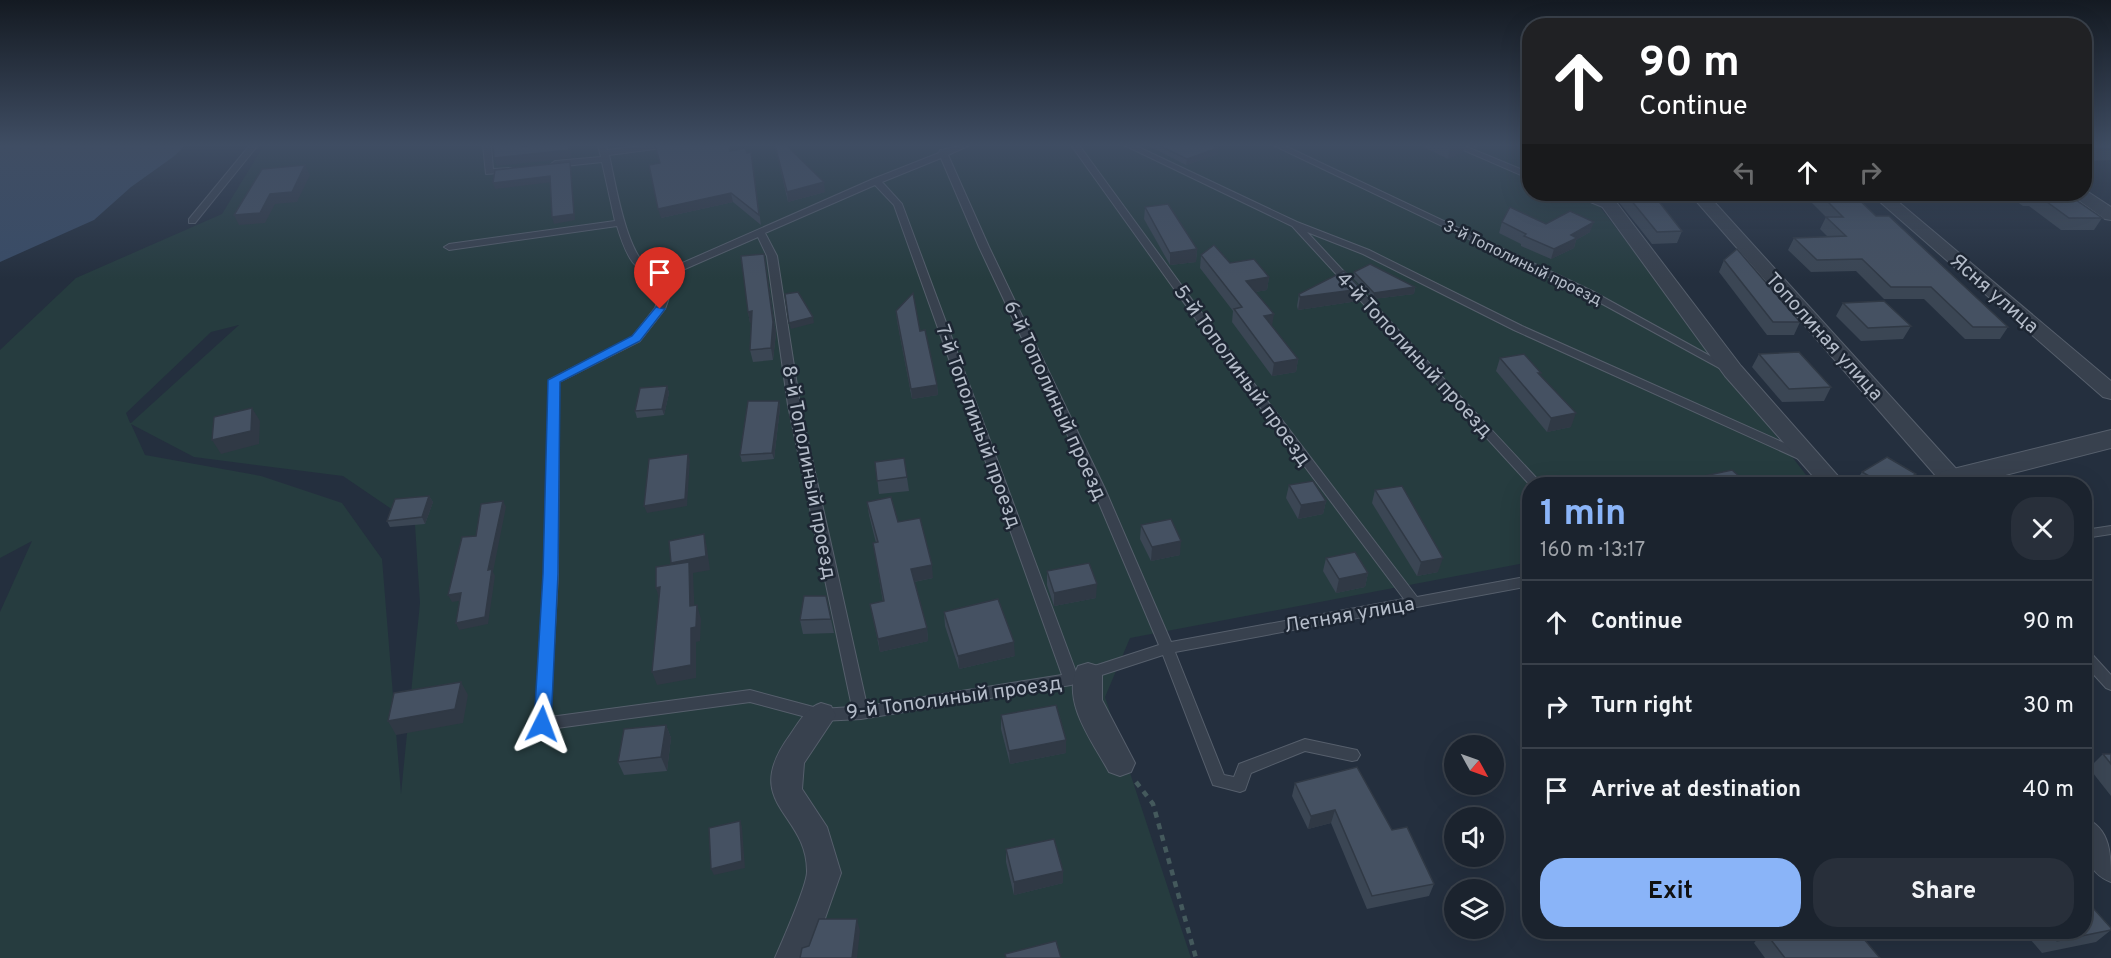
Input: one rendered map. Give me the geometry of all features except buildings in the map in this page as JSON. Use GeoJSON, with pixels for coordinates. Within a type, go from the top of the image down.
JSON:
{"type":"FeatureCollection","features":[{"type":"Feature","properties":{"kind":"street"},"geometry":{"type":"LineString","coordinates":[[1607,201],[1733,371],[1826,477]]}},
{"type":"Feature","properties":{"kind":"street","name":"Тополиная улица"},"geometry":{"type":"LineString","coordinates":[[1704,201],[1946,477]]}},
{"type":"Feature","properties":{"kind":"street","name":"Ясня улица"},"geometry":{"type":"LineString","coordinates":[[1887,201],[2111,392]]}},
{"type":"Feature","properties":{"kind":"street"},"geometry":{"type":"LineString","coordinates":[[2090,201],[2111,215]]}},
{"type":"Feature","properties":{"kind":"street"},"geometry":{"type":"LineString","coordinates":[[1969,477],[2111,439]]}},
{"type":"Feature","properties":{"kind":"street"},"geometry":{"type":"LineString","coordinates":[[1080,677],[1087,701],[1120,763]]}},
{"type":"Feature","properties":{"kind":"street"},"geometry":{"type":"LineString","coordinates":[[794,958],[824,873],[816,837],[786,792],[789,760],[821,715]]}},
{"type":"Feature","properties":{"kind":"street"},"geometry":{"type":"LineString","coordinates":[[2092,841],[2111,867]]}},
{"type":"Feature","properties":{"kind":"lane"},"geometry":{"type":"LineString","coordinates":[[192,221],[218,190]]}},
{"type":"Feature","properties":{"kind":"lane"},"geometry":{"type":"LineString","coordinates":[[612,190],[620,223],[637,266],[652,274],[674,270],[856,190]]}},
{"type":"Feature","properties":{"kind":"lane","name":"7-й Тополиный проезд"},"geometry":{"type":"LineString","coordinates":[[884,190],[898,204],[1080,677]]}},
{"type":"Feature","properties":{"kind":"lane","name":"6-й Тополиный проезд"},"geometry":{"type":"LineString","coordinates":[[960,190],[984,247],[1099,489],[1167,648],[1218,780],[1240,785],[1244,770],[1305,745],[1352,755]]}},
{"type":"Feature","properties":{"kind":"lane","name":"5-й Тополиный проезд"},"geometry":{"type":"LineString","coordinates":[[1107,190],[1232,362],[1414,602]]}},
{"type":"Feature","properties":{"kind":"lane"},"geometry":{"type":"LineString","coordinates":[[1222,190],[1294,224],[1366,252],[1518,328],[1807,458]]}},
{"type":"Feature","properties":{"kind":"lane","name":"3-й Тополиный проезд"},"geometry":{"type":"LineString","coordinates":[[1372,190],[1589,292],[1733,371]]}},
{"type":"Feature","properties":{"kind":"lane"},"geometry":{"type":"LineString","coordinates":[[449,247],[620,223]]}},
{"type":"Feature","properties":{"kind":"lane","name":"4-й Тополиный проезд"},"geometry":{"type":"LineString","coordinates":[[1294,224],[1529,477]]}},
{"type":"Feature","properties":{"kind":"lane","name":"8-й Тополиный проезд"},"geometry":{"type":"LineString","coordinates":[[760,232],[772,256],[794,405],[861,713]]}},
{"type":"Feature","properties":{"kind":"lane","name":"9-й Тополиный проезд"},"geometry":{"type":"LineString","coordinates":[[674,270],[660,309],[636,339],[554,380],[551,574],[542,724],[750,696],[821,715],[861,713],[1080,677],[1167,648]]}},
{"type":"Feature","properties":{"kind":"lane"},"geometry":{"type":"LineString","coordinates":[[2092,533],[2111,530]]}},
{"type":"Feature","properties":{"kind":"lane","name":"Летняя улица"},"geometry":{"type":"LineString","coordinates":[[1167,648],[1522,582]]}},
{"type":"Feature","properties":{"kind":"lane"},"geometry":{"type":"LineString","coordinates":[[2092,664],[2111,684]]}},
{"type":"Feature","properties":{"kind":"path"},"geometry":{"type":"LineString","coordinates":[[1120,763],[1153,804],[1196,958]]}},
{"type":"Feature","properties":{"kind":"green space"},"geometry":{"type":"Polygon","coordinates":[[[237,190],[1522,190],[1522,201],[1595,201],[1808,477],[1522,477],[1522,564],[1130,638],[1105,697],[1191,958],[0,958],[0,612],[32,541],[0,558],[0,350],[76,278],[222,214],[237,190]],[[239,325],[211,332],[126,413],[131,423],[239,325]],[[131,424],[145,455],[261,476],[342,503],[382,559],[401,794],[420,603],[415,525],[343,476],[194,457],[131,424]]]}},
{"type":"Feature","properties":{"kind":"water"},"geometry":{"type":"Polygon","coordinates":[[[0,190],[128,190],[94,220],[0,262],[0,190]]]}},
{"type":"Feature","properties":{"kind":"route"},"geometry":{"type":"LineString","coordinates":[[542,724],[551,574],[554,380],[636,339],[660,309]]}}]}
